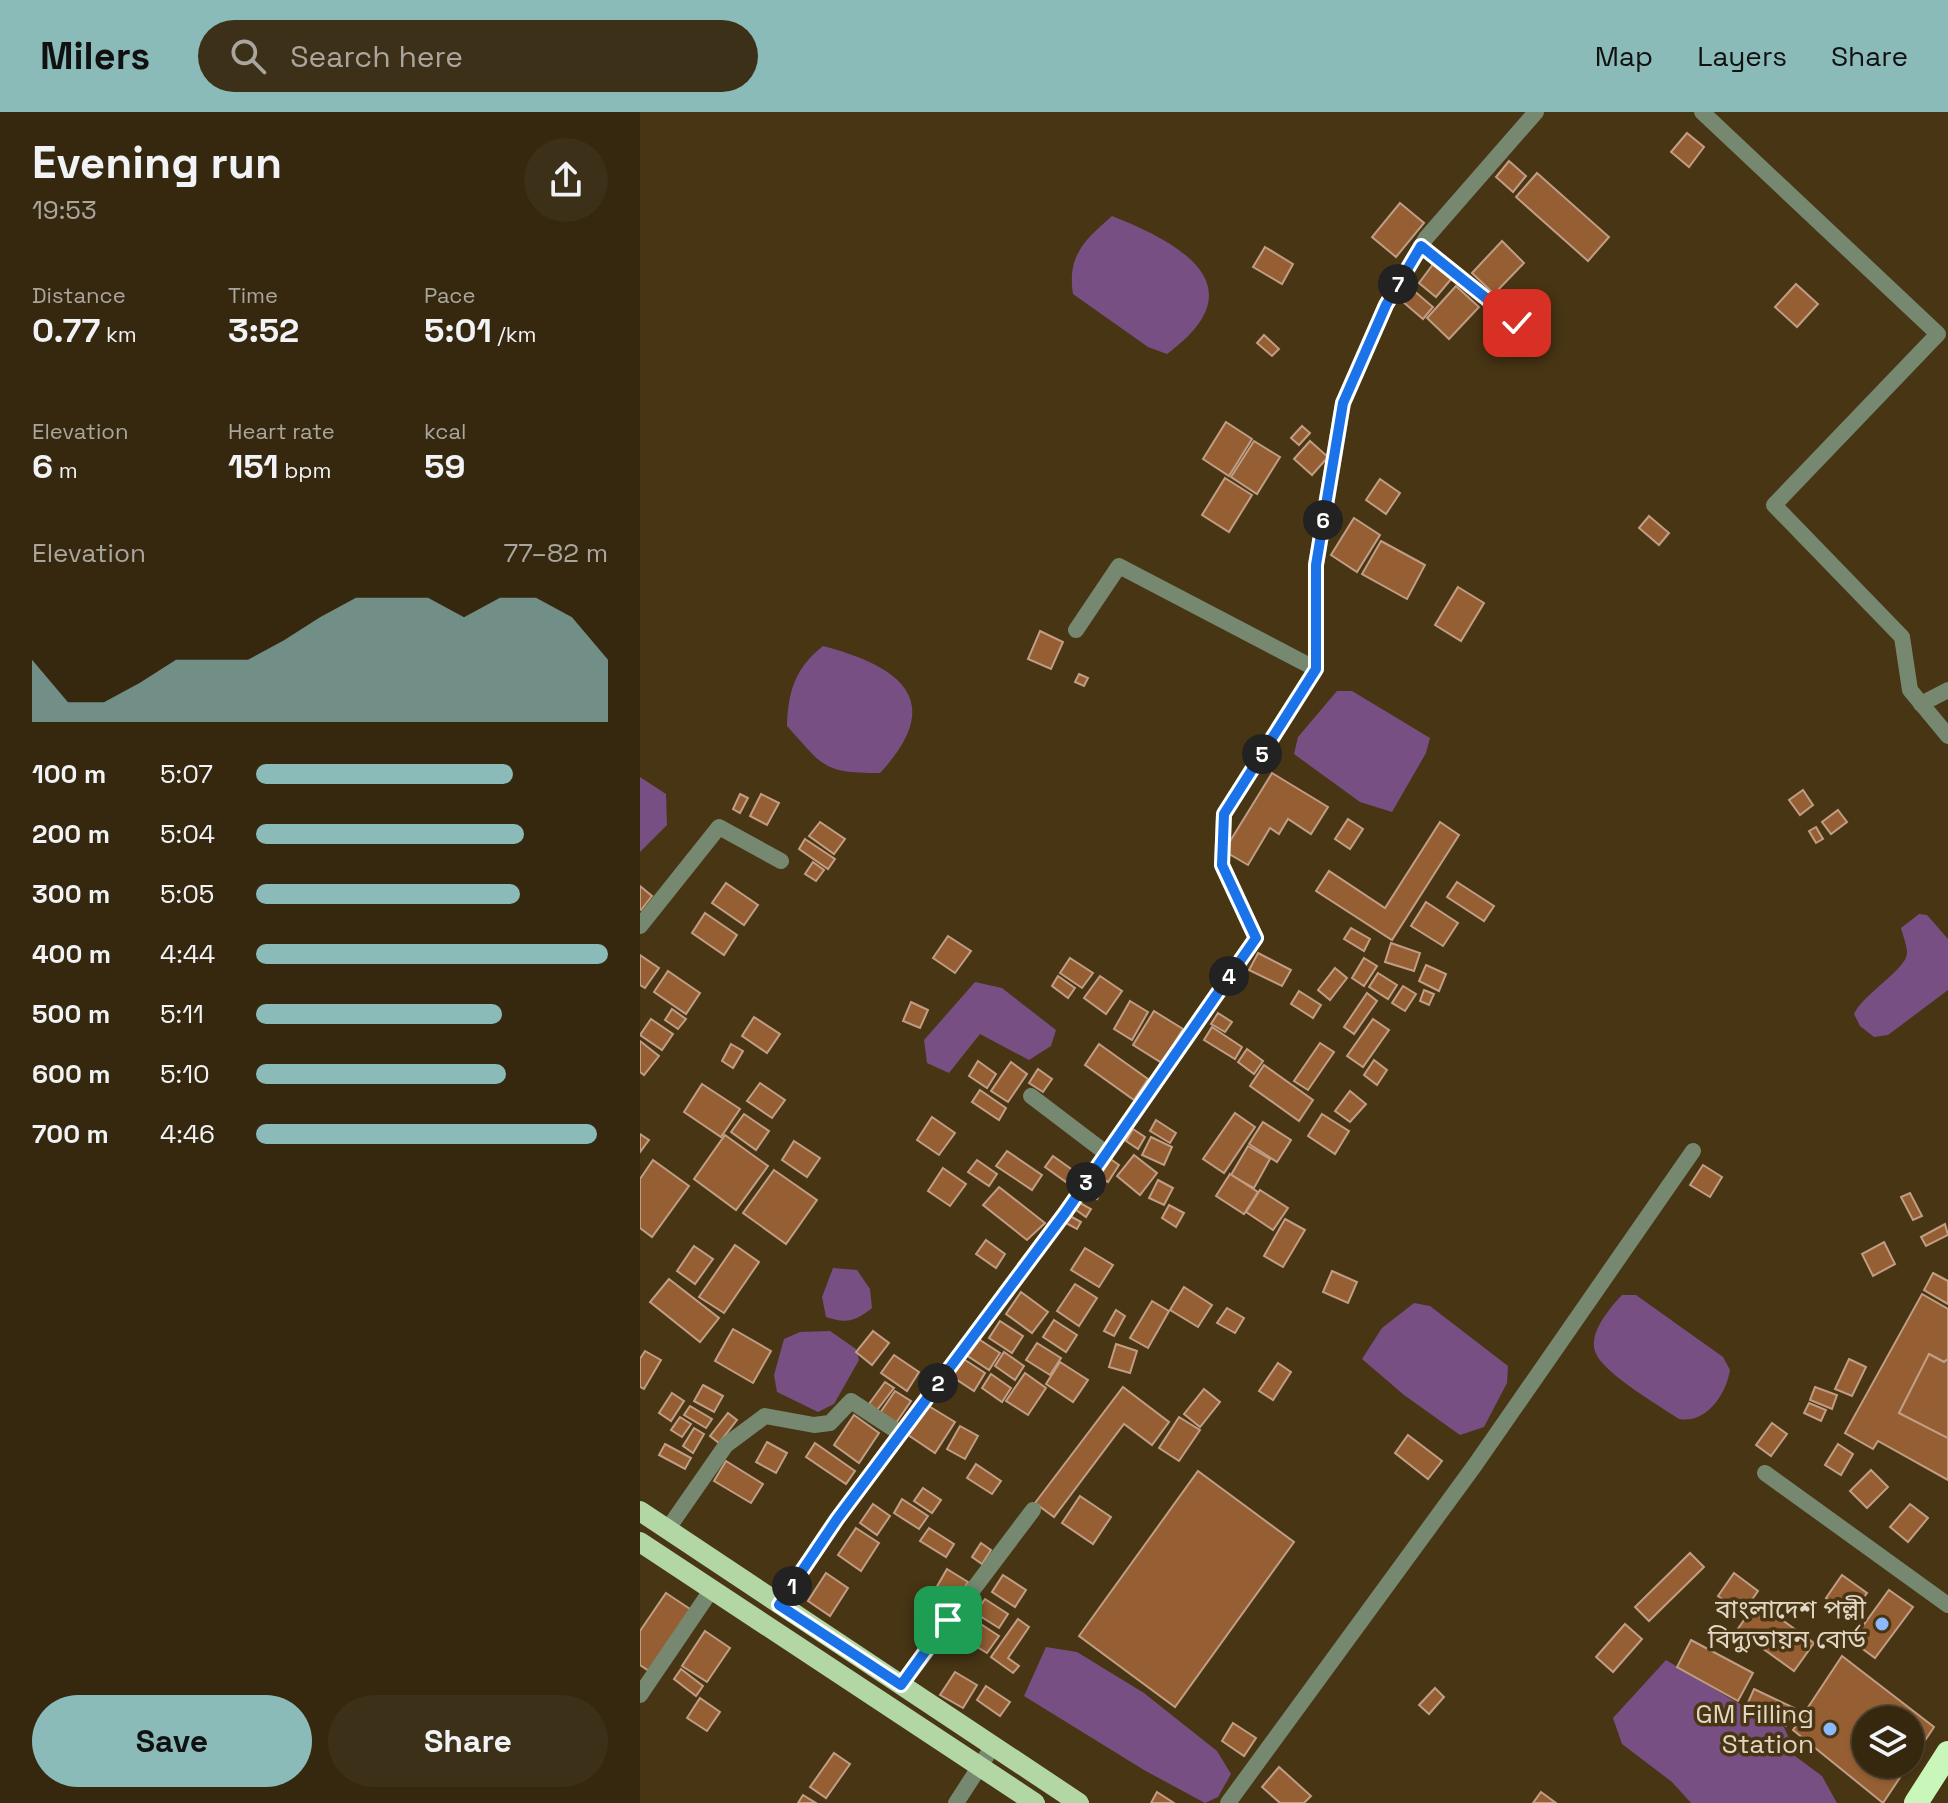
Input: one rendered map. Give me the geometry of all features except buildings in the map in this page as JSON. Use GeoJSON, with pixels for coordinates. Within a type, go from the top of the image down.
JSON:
{"type":"FeatureCollection","features":[{"type":"Feature","properties":{"kind":"highway"},"geometry":{"type":"LineString","coordinates":[[1916,1803],[1948,1753]]}},
{"type":"Feature","properties":{"kind":"main road"},"geometry":{"type":"LineString","coordinates":[[640,1511],[1079,1803]]}},
{"type":"Feature","properties":{"kind":"main road"},"geometry":{"type":"LineString","coordinates":[[640,1542],[1035,1803]]}},
{"type":"Feature","properties":{"kind":"street"},"geometry":{"type":"LineString","coordinates":[[779,1605],[900,1433],[1106,1153],[1256,938],[1222,865],[1224,814],[1316,669],[1316,565],[1343,403],[1386,305],[1421,246],[1536,112]]}},
{"type":"Feature","properties":{"kind":"street"},"geometry":{"type":"LineString","coordinates":[[1702,112],[1943,329],[1774,505],[1902,637],[1910,690],[1948,736]]}},
{"type":"Feature","properties":{"kind":"street"},"geometry":{"type":"LineString","coordinates":[[1421,246],[1517,323]]}},
{"type":"Feature","properties":{"kind":"street"},"geometry":{"type":"LineString","coordinates":[[1076,630],[1119,566],[1316,669]]}},
{"type":"Feature","properties":{"kind":"street"},"geometry":{"type":"LineString","coordinates":[[1921,704],[1948,690]]}},
{"type":"Feature","properties":{"kind":"street"},"geometry":{"type":"LineString","coordinates":[[640,926],[719,827],[781,861]]}},
{"type":"Feature","properties":{"kind":"street"},"geometry":{"type":"LineString","coordinates":[[1031,1096],[1106,1153]]}},
{"type":"Feature","properties":{"kind":"street"},"geometry":{"type":"LineString","coordinates":[[1228,1803],[1475,1465],[1693,1151]]}},
{"type":"Feature","properties":{"kind":"street"},"geometry":{"type":"LineString","coordinates":[[667,1530],[726,1445],[765,1416],[814,1425],[830,1423],[851,1401],[900,1433]]}},
{"type":"Feature","properties":{"kind":"street"},"geometry":{"type":"LineString","coordinates":[[1765,1473],[1948,1605]]}},
{"type":"Feature","properties":{"kind":"street"},"geometry":{"type":"LineString","coordinates":[[901,1685],[1033,1510]]}},
{"type":"Feature","properties":{"kind":"street"},"geometry":{"type":"LineString","coordinates":[[640,1695],[712,1589]]}},
{"type":"Feature","properties":{"kind":"street"},"geometry":{"type":"LineString","coordinates":[[956,1803],[993,1746]]}},
{"type":"Feature","properties":{"kind":"shaded area"},"geometry":{"type":"Polygon","coordinates":[[[1112,216],[1185,254],[1200,270],[1208,288],[1207,308],[1194,330],[1167,354],[1148,347],[1073,294],[1073,269],[1080,249],[1112,216]]]}},
{"type":"Feature","properties":{"kind":"shaded area"},"geometry":{"type":"Polygon","coordinates":[[[823,646],[874,664],[906,690],[912,706],[910,725],[900,747],[880,773],[847,771],[826,765],[787,726],[795,682],[813,654],[823,646]]]}},
{"type":"Feature","properties":{"kind":"shaded area"},"geometry":{"type":"Polygon","coordinates":[[[1337,691],[1352,691],[1430,738],[1426,753],[1392,812],[1360,802],[1294,754],[1298,737],[1337,691]]]}},
{"type":"Feature","properties":{"kind":"shaded area"},"geometry":{"type":"Polygon","coordinates":[[[640,777],[666,794],[667,825],[640,852],[640,777]]]}},
{"type":"Feature","properties":{"kind":"shaded area"},"geometry":{"type":"Polygon","coordinates":[[[1919,914],[1927,915],[1948,939],[1948,990],[1888,1035],[1874,1037],[1860,1026],[1854,1014],[1905,959],[1907,950],[1901,928],[1919,914]]]}},
{"type":"Feature","properties":{"kind":"shaded area"},"geometry":{"type":"Polygon","coordinates":[[[975,982],[1002,988],[1056,1030],[1051,1046],[1029,1060],[980,1034],[949,1073],[927,1063],[924,1040],[975,982]]]}},
{"type":"Feature","properties":{"kind":"shaded area"},"geometry":{"type":"Polygon","coordinates":[[[833,1268],[857,1270],[870,1289],[872,1308],[850,1320],[826,1317],[822,1297],[833,1268]]]}},
{"type":"Feature","properties":{"kind":"shaded area"},"geometry":{"type":"Polygon","coordinates":[[[1622,1295],[1636,1295],[1723,1357],[1730,1370],[1728,1379],[1719,1398],[1706,1412],[1698,1417],[1679,1419],[1619,1378],[1600,1359],[1595,1351],[1595,1336],[1602,1321],[1622,1295]]]}},
{"type":"Feature","properties":{"kind":"shaded area"},"geometry":{"type":"Polygon","coordinates":[[[1414,1303],[1430,1306],[1508,1366],[1507,1383],[1484,1427],[1460,1435],[1404,1395],[1362,1359],[1382,1328],[1414,1303]]]}},
{"type":"Feature","properties":{"kind":"shaded area"},"geometry":{"type":"Polygon","coordinates":[[[830,1331],[856,1349],[859,1360],[834,1404],[818,1412],[777,1392],[774,1375],[784,1339],[800,1332],[830,1331]]]}},
{"type":"Feature","properties":{"kind":"shaded area"},"geometry":{"type":"Polygon","coordinates":[[[1046,1647],[1077,1652],[1144,1693],[1217,1751],[1231,1774],[1218,1797],[1205,1803],[1144,1770],[1024,1696],[1046,1647]]]}},
{"type":"Feature","properties":{"kind":"shaded area"},"geometry":{"type":"Polygon","coordinates":[[[1666,1660],[1736,1702],[1782,1723],[1789,1738],[1780,1745],[1822,1776],[1837,1803],[1691,1803],[1672,1782],[1622,1744],[1613,1718],[1666,1660]]]}},
{"type":"Feature","properties":{"kind":"place","name":"বাংলাদেশ পল্লী বিদ্যুতায়ন বোর্ড"},"geometry":{"type":"Point","coordinates":[1882,1624]}},
{"type":"Feature","properties":{"kind":"place","name":"GM Filling Station"},"geometry":{"type":"Point","coordinates":[1830,1729]}},
{"type":"Feature","properties":{"kind":"route"},"geometry":{"type":"LineString","coordinates":[[948,1620],[901,1685],[779,1605],[837,1519],[1065,1213],[1256,938],[1222,865],[1224,814],[1316,669],[1316,565],[1343,403],[1386,305],[1421,246],[1517,323]]}}]}
